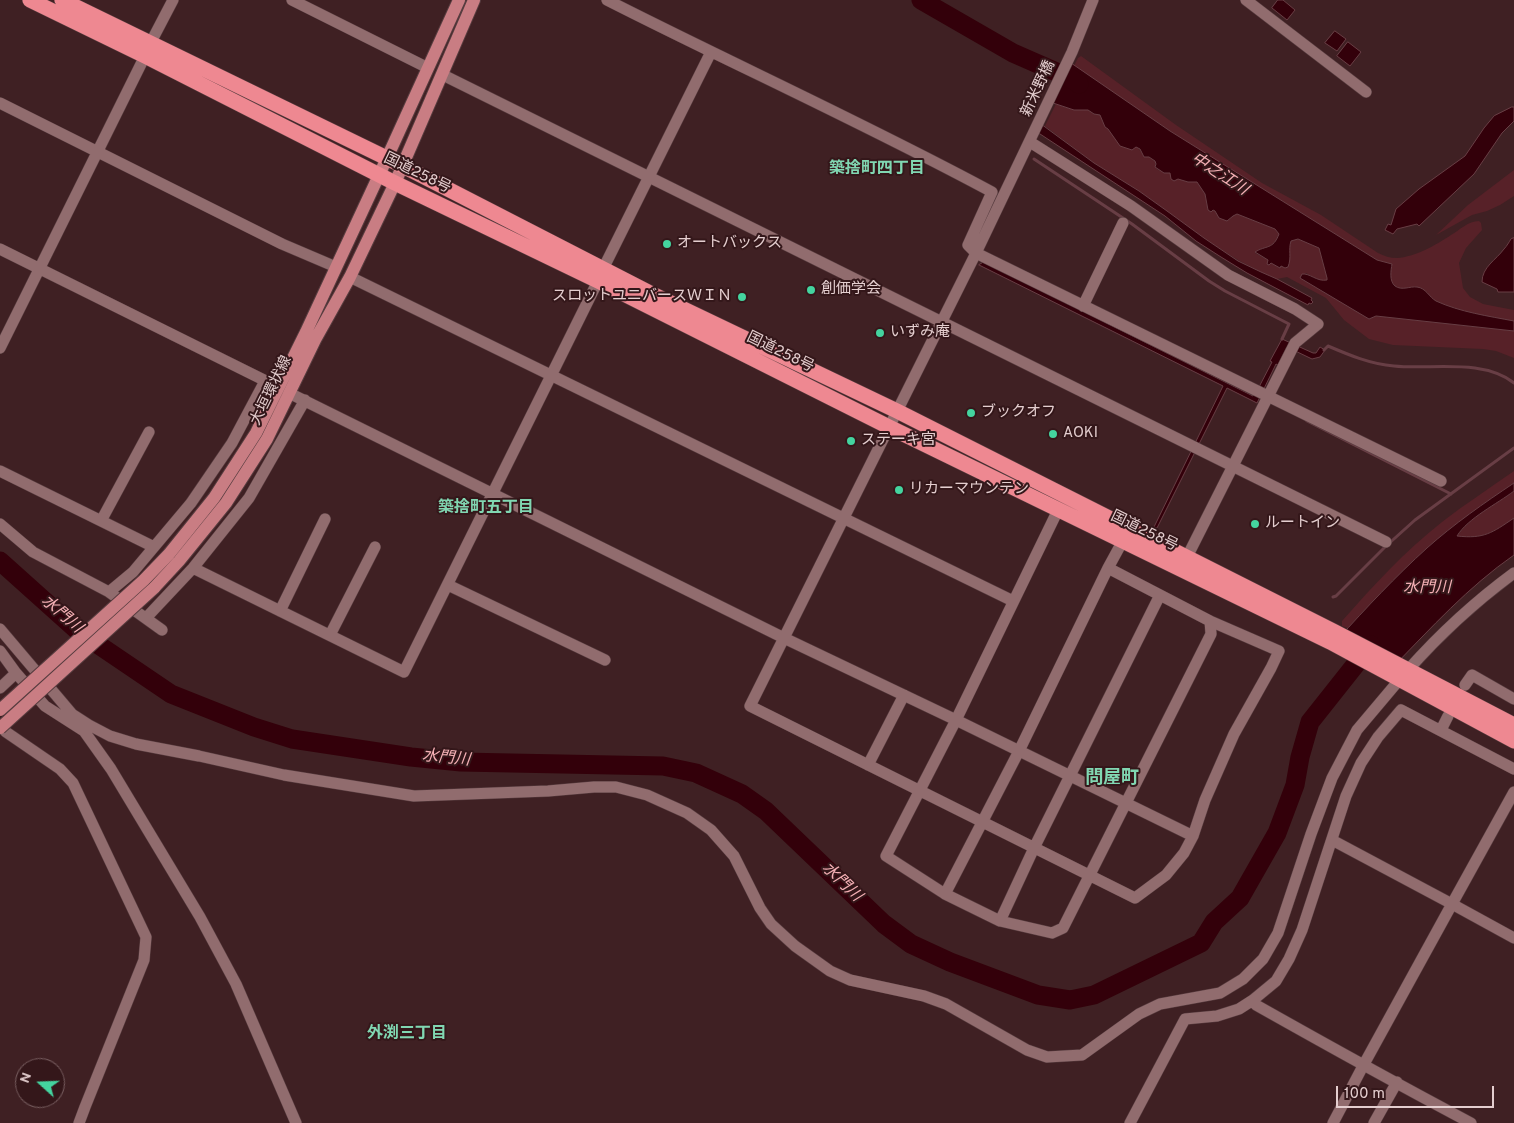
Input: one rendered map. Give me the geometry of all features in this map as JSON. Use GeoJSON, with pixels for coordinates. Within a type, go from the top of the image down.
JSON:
{"type":"FeatureCollection","features":[{"type":"Feature","properties":{"kind":"highway","name":"国道258号"},"geometry":{"type":"LineString","coordinates":[[30,0],[147,50],[387,158],[600,275],[889,427],[1058,510],[1187,557],[1332,637]]}},
{"type":"Feature","properties":{"kind":"highway","name":"国道258号"},"geometry":{"type":"LineString","coordinates":[[62,0],[147,50],[395,183],[600,275],[648,292],[897,411],[1126,535],[1401,672],[1514,725]]}},
{"type":"Feature","properties":{"kind":"highway","name":"国道258号"},"geometry":{"type":"LineString","coordinates":[[1401,672],[1514,741]]}},
{"type":"Feature","properties":{"kind":"main road","name":"大垣環状線"},"geometry":{"type":"LineString","coordinates":[[0,710],[149,584],[179,561],[226,503],[267,439],[306,332],[459,0]]}},
{"type":"Feature","properties":{"kind":"main road","name":"大垣環状線"},"geometry":{"type":"LineString","coordinates":[[284,390],[350,277],[403,166],[474,0]]}},
{"type":"Feature","properties":{"kind":"main road","name":"大垣環状線"},"geometry":{"type":"LineString","coordinates":[[0,727],[149,584]]}},
{"type":"Feature","properties":{"kind":"street"},"geometry":{"type":"LineString","coordinates":[[0,348],[173,0]]}},
{"type":"Feature","properties":{"kind":"street"},"geometry":{"type":"LineString","coordinates":[[292,0],[428,68]]}},
{"type":"Feature","properties":{"kind":"street"},"geometry":{"type":"LineString","coordinates":[[607,0],[932,160],[992,192],[968,245],[976,253],[1441,481]]}},
{"type":"Feature","properties":{"kind":"street","name":"新米野橋"},"geometry":{"type":"LineString","coordinates":[[868,765],[750,706],[1031,140],[1072,52],[1093,0]]}},
{"type":"Feature","properties":{"kind":"street"},"geometry":{"type":"LineString","coordinates":[[1246,0],[1366,92]]}},
{"type":"Feature","properties":{"kind":"street"},"geometry":{"type":"LineString","coordinates":[[193,568],[404,672],[711,52]]}},
{"type":"Feature","properties":{"kind":"street"},"geometry":{"type":"LineString","coordinates":[[443,75],[1386,542]]}},
{"type":"Feature","properties":{"kind":"street"},"geometry":{"type":"LineString","coordinates":[[0,103],[282,244],[336,267]]}},
{"type":"Feature","properties":{"kind":"street"},"geometry":{"type":"LineString","coordinates":[[1031,140],[1131,206],[1228,275],[1295,309],[1318,324],[1292,348],[1262,394],[1234,466],[1187,557]]}},
{"type":"Feature","properties":{"kind":"street"},"geometry":{"type":"LineString","coordinates":[[1083,306],[1124,223]]}},
{"type":"Feature","properties":{"kind":"street"},"geometry":{"type":"LineString","coordinates":[[0,249],[784,638],[1193,836]]}},
{"type":"Feature","properties":{"kind":"street"},"geometry":{"type":"LineString","coordinates":[[350,277],[1013,601]]}},
{"type":"Feature","properties":{"kind":"street"},"geometry":{"type":"LineString","coordinates":[[109,592],[133,572],[191,503],[232,443],[265,381]]}},
{"type":"Feature","properties":{"kind":"street"},"geometry":{"type":"LineString","coordinates":[[146,618],[193,568],[249,498],[305,400]]}},
{"type":"Feature","properties":{"kind":"street"},"geometry":{"type":"LineString","coordinates":[[101,521],[149,432]]}},
{"type":"Feature","properties":{"kind":"street"},"geometry":{"type":"LineString","coordinates":[[0,471],[154,548]]}},
{"type":"Feature","properties":{"kind":"street"},"geometry":{"type":"LineString","coordinates":[[1058,510],[956,720],[886,856],[945,894],[1000,921],[1052,934],[1063,928],[1211,634],[1210,621]]}},
{"type":"Feature","properties":{"kind":"street"},"geometry":{"type":"LineString","coordinates":[[280,611],[325,519]]}},
{"type":"Feature","properties":{"kind":"street"},"geometry":{"type":"LineString","coordinates":[[0,524],[33,552],[109,592],[162,630]]}},
{"type":"Feature","properties":{"kind":"street"},"geometry":{"type":"LineString","coordinates":[[945,894],[981,821],[1019,751],[1126,535]]}},
{"type":"Feature","properties":{"kind":"street"},"geometry":{"type":"LineString","coordinates":[[330,636],[375,546]]}},
{"type":"Feature","properties":{"kind":"street"},"geometry":{"type":"LineString","coordinates":[[904,695],[868,765],[1136,898],[1166,875],[1184,853],[1193,836],[1205,800],[1234,734],[1279,651],[1210,621],[1108,568]]}},
{"type":"Feature","properties":{"kind":"street"},"geometry":{"type":"LineString","coordinates":[[0,651],[16,674],[45,706],[87,728],[136,744],[284,775],[414,796],[594,787],[616,787],[647,795],[687,813],[710,830],[734,856],[760,908],[771,924],[795,946],[830,972],[850,980],[924,996],[946,1004],[1027,1050],[1047,1057],[1060,1057],[1082,1055],[1139,1014],[1160,1004],[1220,993],[1243,979],[1263,959],[1278,933],[1332,778],[1357,730],[1401,672],[1422,655],[1488,592],[1514,573]]}},
{"type":"Feature","properties":{"kind":"street"},"geometry":{"type":"LineString","coordinates":[[448,585],[605,660]]}},
{"type":"Feature","properties":{"kind":"street"},"geometry":{"type":"LineString","coordinates":[[1000,921],[1034,848],[1160,595]]}},
{"type":"Feature","properties":{"kind":"street"},"geometry":{"type":"LineString","coordinates":[[0,629],[72,714],[87,728],[200,917],[236,984],[296,1123]]}},
{"type":"Feature","properties":{"kind":"street"},"geometry":{"type":"LineString","coordinates":[[0,688],[16,674]]}},
{"type":"Feature","properties":{"kind":"street"},"geometry":{"type":"LineString","coordinates":[[1465,685],[1472,675],[1514,699]]}},
{"type":"Feature","properties":{"kind":"street"},"geometry":{"type":"LineString","coordinates":[[1130,1123],[1185,1019],[1217,1016],[1239,1009],[1253,1000],[1276,980],[1302,930],[1346,796],[1361,763],[1378,738],[1402,710],[1514,768]]}},
{"type":"Feature","properties":{"kind":"street"},"geometry":{"type":"LineString","coordinates":[[1441,730],[1448,716]]}},
{"type":"Feature","properties":{"kind":"street"},"geometry":{"type":"LineString","coordinates":[[0,727],[60,769],[73,783],[146,937],[144,960],[84,1107],[80,1123]]}},
{"type":"Feature","properties":{"kind":"street"},"geometry":{"type":"LineString","coordinates":[[1334,1123],[1363,1066],[1514,792]]}},
{"type":"Feature","properties":{"kind":"street"},"geometry":{"type":"LineString","coordinates":[[1332,840],[1514,938]]}},
{"type":"Feature","properties":{"kind":"street"},"geometry":{"type":"LineString","coordinates":[[1253,1000],[1256,1005],[1363,1066],[1397,1082],[1454,1119],[1471,1123]]}},
{"type":"Feature","properties":{"kind":"street"},"geometry":{"type":"LineString","coordinates":[[1374,1123],[1397,1082]]}},
{"type":"Feature","properties":{"kind":"shaded area"},"geometry":{"type":"Polygon","coordinates":[[[1081,56],[1176,125],[1262,183],[1321,215],[1378,253],[1397,258],[1418,253],[1439,243],[1468,224],[1479,221],[1482,230],[1466,248],[1459,263],[1463,288],[1470,297],[1483,304],[1514,310],[1514,321],[1445,305],[1434,300],[1421,288],[1398,288],[1393,284],[1391,278],[1392,264],[1377,260],[1170,131],[1074,66],[1081,56]]]}},
{"type":"Feature","properties":{"kind":"shaded area"},"geometry":{"type":"Polygon","coordinates":[[[1056,104],[1067,108],[1088,110],[1100,115],[1110,132],[1133,145],[1144,157],[1149,157],[1155,161],[1155,167],[1158,170],[1170,173],[1188,182],[1197,182],[1205,194],[1208,210],[1215,211],[1219,218],[1229,220],[1237,214],[1275,229],[1279,234],[1274,243],[1255,253],[1268,260],[1267,264],[1270,262],[1280,268],[1281,266],[1288,267],[1291,241],[1306,242],[1319,248],[1327,280],[1320,281],[1306,273],[1300,278],[1369,319],[1376,316],[1514,331],[1514,358],[1496,351],[1483,349],[1393,345],[1369,339],[1344,320],[1326,298],[1287,277],[1277,279],[1238,260],[1203,238],[1139,191],[1094,163],[1045,126],[1056,104]]]}},
{"type":"Feature","properties":{"kind":"shaded area"},"geometry":{"type":"Polygon","coordinates":[[[1514,170],[1514,196],[1487,211],[1472,215],[1436,235],[1468,205],[1514,170]]]}},
{"type":"Feature","properties":{"kind":"shaded area"},"geometry":{"type":"Polygon","coordinates":[[[1514,471],[1514,483],[1437,539],[1396,577],[1348,628],[1342,626],[1342,621],[1390,569],[1428,533],[1514,471]]]}},
{"type":"Feature","properties":{"kind":"shaded area"},"geometry":{"type":"Polygon","coordinates":[[[1514,491],[1514,518],[1488,534],[1457,537],[1475,518],[1514,491]]]}},
{"type":"Feature","properties":{"kind":"water"},"geometry":{"type":"Polygon","coordinates":[[[1278,0],[1283,0],[1295,10],[1287,20],[1272,8],[1278,0]]]}},
{"type":"Feature","properties":{"kind":"water"},"geometry":{"type":"Polygon","coordinates":[[[1335,31],[1346,39],[1337,51],[1325,43],[1335,31]]]}},
{"type":"Feature","properties":{"kind":"water"},"geometry":{"type":"Polygon","coordinates":[[[1348,42],[1361,52],[1350,66],[1337,56],[1348,42]]]}},
{"type":"Feature","properties":{"kind":"water"},"geometry":{"type":"Polygon","coordinates":[[[1071,63],[1170,131],[1377,260],[1392,264],[1391,278],[1395,286],[1400,288],[1420,288],[1436,301],[1445,305],[1514,321],[1514,331],[1376,316],[1369,319],[1300,278],[1302,274],[1305,274],[1320,280],[1327,280],[1319,248],[1298,239],[1291,241],[1288,267],[1281,266],[1280,268],[1271,263],[1267,264],[1268,260],[1255,252],[1274,243],[1279,234],[1275,229],[1237,214],[1227,221],[1219,218],[1215,211],[1211,212],[1208,210],[1205,194],[1197,182],[1178,179],[1174,181],[1171,179],[1170,173],[1164,173],[1155,167],[1155,161],[1149,157],[1144,157],[1140,149],[1136,147],[1132,150],[1120,146],[1105,127],[1100,115],[1088,110],[1074,110],[1053,103],[1071,63]]]}},
{"type":"Feature","properties":{"kind":"water"},"geometry":{"type":"Polygon","coordinates":[[[1514,107],[1514,121],[1502,133],[1474,174],[1419,226],[1417,224],[1397,229],[1393,234],[1385,230],[1388,224],[1391,225],[1396,209],[1419,189],[1465,156],[1494,116],[1514,107]]]}},
{"type":"Feature","properties":{"kind":"water"},"geometry":{"type":"Polygon","coordinates":[[[1041,124],[1094,163],[1139,191],[1238,261],[1312,298],[1313,302],[1308,305],[1247,273],[1196,241],[1165,216],[1037,132],[1041,124]]]}},
{"type":"Feature","properties":{"kind":"water"},"geometry":{"type":"Polygon","coordinates":[[[1514,238],[1514,292],[1498,292],[1497,289],[1482,282],[1484,272],[1511,239],[1514,238]]]}},
{"type":"Feature","properties":{"kind":"water"},"geometry":{"type":"Polygon","coordinates":[[[984,262],[1253,396],[1272,362],[1270,361],[1282,339],[1313,353],[1316,353],[1320,347],[1325,350],[1320,357],[1312,359],[1287,347],[1278,365],[1276,364],[1257,403],[1227,388],[1157,528],[1154,527],[1223,386],[979,265],[984,262]]]}},
{"type":"Feature","properties":{"kind":"water","name":"水門川"},"geometry":{"type":"Polygon","coordinates":[[[1514,483],[1514,491],[1475,517],[1457,536],[1481,536],[1500,528],[1514,518],[1514,555],[1465,594],[1392,668],[1338,639],[1381,592],[1427,548],[1469,514],[1514,483]]]}},
{"type":"Feature","properties":{"kind":"waterway","name":"中之江川"},"geometry":{"type":"LineString","coordinates":[[921,0],[1013,53],[1070,78],[1079,84]]}},
{"type":"Feature","properties":{"kind":"waterway"},"geometry":{"type":"LineString","coordinates":[[1034,159],[1132,224],[1209,281],[1289,324],[1282,339]]}},
{"type":"Feature","properties":{"kind":"waterway"},"geometry":{"type":"LineString","coordinates":[[1324,350],[1328,346],[1352,356],[1385,365],[1487,370],[1501,375],[1514,383]]}},
{"type":"Feature","properties":{"kind":"waterway"},"geometry":{"type":"LineString","coordinates":[[1307,421],[1451,494]]}},
{"type":"Feature","properties":{"kind":"waterway"},"geometry":{"type":"LineString","coordinates":[[1333,597],[1415,520],[1514,448]]}},
{"type":"Feature","properties":{"kind":"waterway","name":"水門川"},"geometry":{"type":"LineString","coordinates":[[0,561],[78,631],[171,694],[254,727],[292,739],[411,757],[461,762],[663,766],[696,773],[742,794],[766,811],[884,924],[911,944],[950,962],[1038,995],[1070,1000],[1094,995],[1201,943],[1214,922],[1240,898],[1277,833],[1295,785],[1300,757],[1310,722],[1371,645]]}},
{"type":"Feature","properties":{"kind":"place","name":"オートバックス"},"geometry":{"type":"Point","coordinates":[667,244]}},
{"type":"Feature","properties":{"kind":"place","name":"創価学会"},"geometry":{"type":"Point","coordinates":[811,290]}},
{"type":"Feature","properties":{"kind":"place","name":"スロットユニバースＷＩＮ"},"geometry":{"type":"Point","coordinates":[742,297]}},
{"type":"Feature","properties":{"kind":"place","name":"いずみ庵"},"geometry":{"type":"Point","coordinates":[880,333]}},
{"type":"Feature","properties":{"kind":"place","name":"ブックオフ"},"geometry":{"type":"Point","coordinates":[971,413]}},
{"type":"Feature","properties":{"kind":"place","name":"AOKI"},"geometry":{"type":"Point","coordinates":[1053,434]}},
{"type":"Feature","properties":{"kind":"place","name":"ステーキ宮"},"geometry":{"type":"Point","coordinates":[851,441]}},
{"type":"Feature","properties":{"kind":"place","name":"リカーマウンテン"},"geometry":{"type":"Point","coordinates":[899,490]}},
{"type":"Feature","properties":{"kind":"place","name":"ルートイン"},"geometry":{"type":"Point","coordinates":[1255,524]}},
{"type":"Feature","properties":{"kind":"district","name":"築捨町四丁目"},"geometry":{"type":"Point","coordinates":[877,170]}},
{"type":"Feature","properties":{"kind":"district","name":"築捨町五丁目"},"geometry":{"type":"Point","coordinates":[486,509]}},
{"type":"Feature","properties":{"kind":"district","name":"問屋町"},"geometry":{"type":"Point","coordinates":[1112,779]}},
{"type":"Feature","properties":{"kind":"district","name":"外渕三丁目"},"geometry":{"type":"Point","coordinates":[407,1035]}}]}
